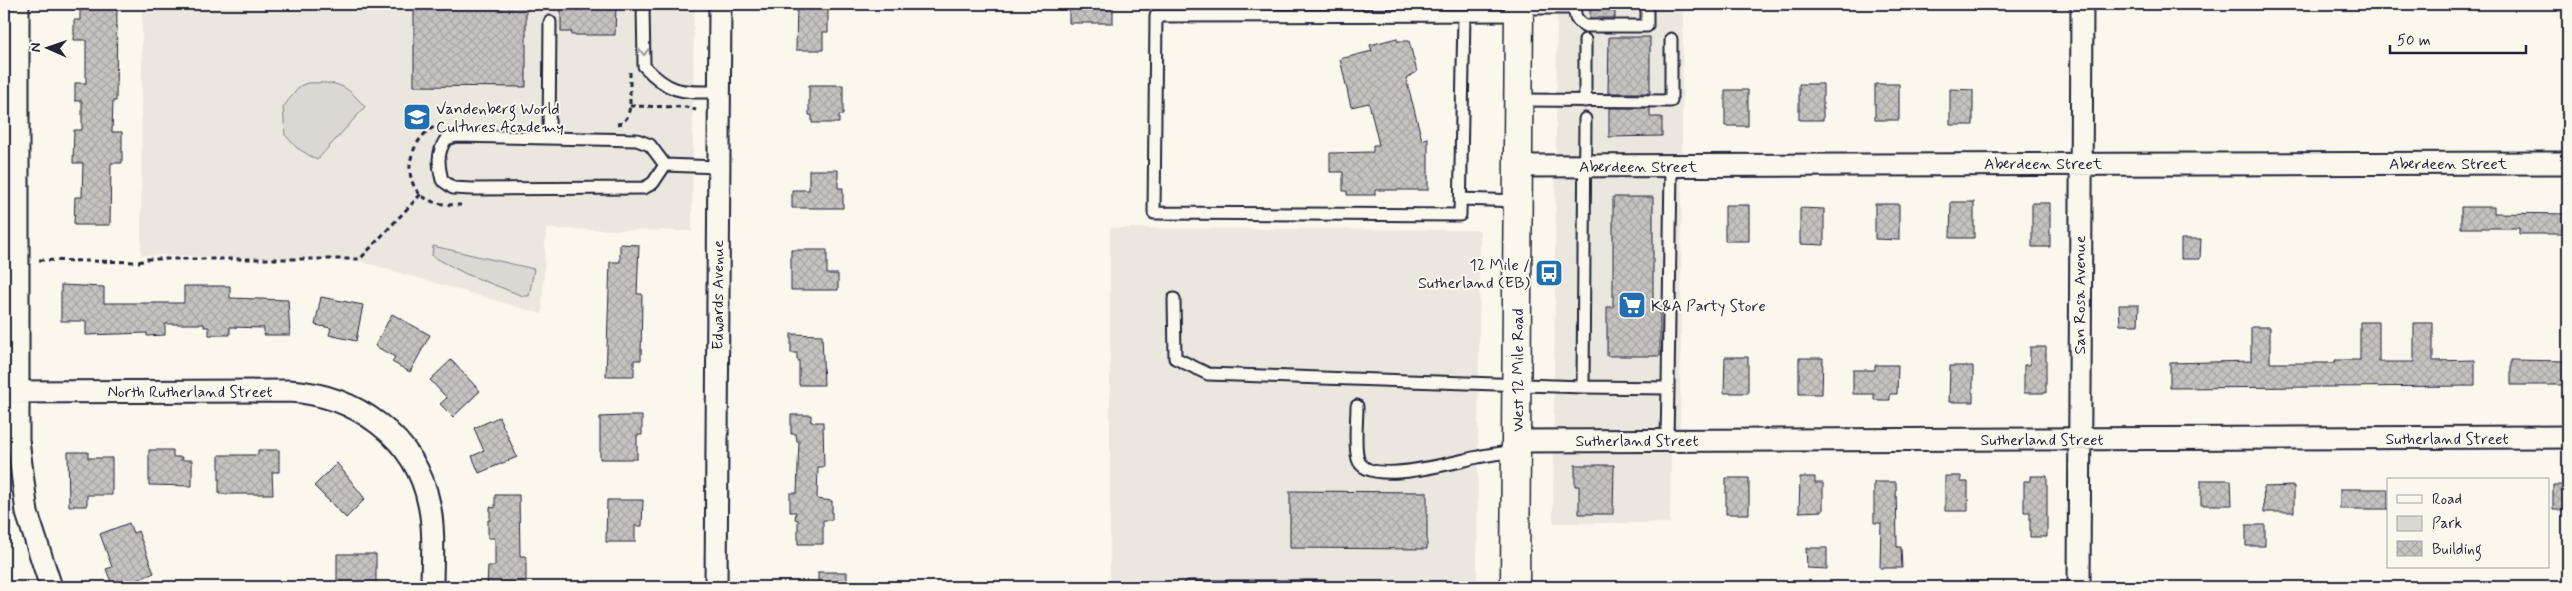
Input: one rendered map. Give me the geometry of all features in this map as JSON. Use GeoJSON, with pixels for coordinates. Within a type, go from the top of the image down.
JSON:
{"type":"FeatureCollection","features":[{"type":"Feature","properties":{"kind":"main road","name":"West 12 Mile Road"},"geometry":{"type":"LineString","coordinates":[[1515,587],[1519,9]]}},
{"type":"Feature","properties":{"kind":"street"},"geometry":{"type":"LineString","coordinates":[[18,4],[10,130],[10,392],[23,489],[33,535],[51,587]]}},
{"type":"Feature","properties":{"kind":"street","name":"Edwards Avenue"},"geometry":{"type":"LineString","coordinates":[[716,587],[720,4]]}},
{"type":"Feature","properties":{"kind":"street","name":"San Rosa Avenue"},"geometry":{"type":"LineString","coordinates":[[2079,587],[2082,4]]}},
{"type":"Feature","properties":{"kind":"street","name":"Aberdeen Street"},"geometry":{"type":"LineString","coordinates":[[1518,166],[2568,163]]}},
{"type":"Feature","properties":{"kind":"street","name":"North Rutherland Street"},"geometry":{"type":"LineString","coordinates":[[10,392],[289,391],[318,394],[346,403],[371,417],[391,433],[408,454],[425,486],[432,527],[432,587]]}},
{"type":"Feature","properties":{"kind":"street","name":"Sutherland Street"},"geometry":{"type":"LineString","coordinates":[[1516,446],[1667,440],[2568,437]]}},
{"type":"Feature","properties":{"kind":"lane"},"geometry":{"type":"LineString","coordinates":[[643,4],[644,66],[660,83],[682,92],[719,92]]}},
{"type":"Feature","properties":{"kind":"lane"},"geometry":{"type":"LineString","coordinates":[[1221,4],[1221,16]]}},
{"type":"Feature","properties":{"kind":"lane"},"geometry":{"type":"LineString","coordinates":[[1332,4],[1335,16]]}},
{"type":"Feature","properties":{"kind":"lane"},"geometry":{"type":"LineString","coordinates":[[1464,16],[1460,215],[1154,213],[1156,16],[1464,16],[1519,9],[1573,6],[1576,18],[1584,26],[1647,26],[1647,4]]}},
{"type":"Feature","properties":{"kind":"lane"},"geometry":{"type":"LineString","coordinates":[[549,138],[550,22]]}},
{"type":"Feature","properties":{"kind":"lane"},"geometry":{"type":"LineString","coordinates":[[1519,100],[1671,101],[1671,39]]}},
{"type":"Feature","properties":{"kind":"lane"},"geometry":{"type":"LineString","coordinates":[[1585,40],[1585,101]]}},
{"type":"Feature","properties":{"kind":"lane"},"geometry":{"type":"LineString","coordinates":[[1583,387],[1585,119]]}},
{"type":"Feature","properties":{"kind":"lane"},"geometry":{"type":"LineString","coordinates":[[456,136],[637,140],[650,145],[665,165],[653,183],[644,188],[472,189],[453,188],[442,180],[438,165],[440,150],[446,139],[456,136]]}},
{"type":"Feature","properties":{"kind":"lane"},"geometry":{"type":"LineString","coordinates":[[665,165],[718,167]]}},
{"type":"Feature","properties":{"kind":"lane"},"geometry":{"type":"LineString","coordinates":[[1667,440],[1671,166]]}},
{"type":"Feature","properties":{"kind":"lane"},"geometry":{"type":"LineString","coordinates":[[1461,199],[1518,201]]}},
{"type":"Feature","properties":{"kind":"lane"},"geometry":{"type":"LineString","coordinates":[[1174,299],[1175,358],[1208,374],[1516,383],[1583,387],[1668,388]]}},
{"type":"Feature","properties":{"kind":"lane"},"geometry":{"type":"LineString","coordinates":[[1357,406],[1358,460],[1365,469],[1379,472],[1424,470],[1516,446]]}},
{"type":"Feature","properties":{"kind":"lane"},"geometry":{"type":"LineString","coordinates":[[1189,587],[1324,587]]}},
{"type":"Feature","properties":{"kind":"path"},"geometry":{"type":"LineString","coordinates":[[613,125],[623,123],[628,116],[630,106],[630,69]]}},
{"type":"Feature","properties":{"kind":"path"},"geometry":{"type":"LineString","coordinates":[[630,106],[686,107],[696,110]]}},
{"type":"Feature","properties":{"kind":"path"},"geometry":{"type":"LineString","coordinates":[[39,260],[139,262],[148,259],[360,259],[422,194]]}},
{"type":"Feature","properties":{"kind":"shaded area","name":"Vandenberg World Cultures Academy"},"geometry":{"type":"Polygon","coordinates":[[[142,4],[694,4],[692,231],[546,229],[542,314],[359,261],[141,255],[142,4]]]}},
{"type":"Feature","properties":{"kind":"shaded area"},"geometry":{"type":"Polygon","coordinates":[[[1557,4],[1683,4],[1680,448],[1671,448],[1670,523],[1553,523],[1557,4]]]}},
{"type":"Feature","properties":{"kind":"shaded area"},"geometry":{"type":"Polygon","coordinates":[[[1110,228],[1480,230],[1477,587],[1110,587],[1110,228]]]}},
{"type":"Feature","properties":{"kind":"green space"},"geometry":{"type":"Polygon","coordinates":[[[307,83],[327,83],[340,86],[352,93],[365,107],[317,160],[297,148],[285,135],[283,107],[300,86],[307,83]]]}},
{"type":"Feature","properties":{"kind":"green space"},"geometry":{"type":"Polygon","coordinates":[[[433,246],[534,269],[529,296],[523,296],[466,274],[432,256],[433,246]]]}},
{"type":"Feature","properties":{"kind":"building"},"geometry":{"type":"Polygon","coordinates":[[[80,4],[117,4],[116,101],[113,101],[112,132],[122,132],[122,163],[111,163],[110,225],[74,225],[75,197],[82,197],[83,163],[73,163],[74,130],[82,130],[82,101],[75,101],[75,83],[86,83],[86,40],[74,40],[74,20],[80,20],[80,4]]]}},
{"type":"Feature","properties":{"kind":"building"},"geometry":{"type":"Polygon","coordinates":[[[414,4],[526,4],[526,87],[414,86],[414,4]]]}},
{"type":"Feature","properties":{"kind":"building"},"geometry":{"type":"Polygon","coordinates":[[[561,4],[616,4],[615,35],[571,35],[572,32],[561,32],[561,4]]]}},
{"type":"Feature","properties":{"kind":"building"},"geometry":{"type":"Polygon","coordinates":[[[797,4],[828,4],[828,32],[823,32],[823,50],[796,50],[797,4]]]}},
{"type":"Feature","properties":{"kind":"building"},"geometry":{"type":"Polygon","coordinates":[[[1069,4],[1113,4],[1113,23],[1069,23],[1069,4]]]}},
{"type":"Feature","properties":{"kind":"building"},"geometry":{"type":"Polygon","coordinates":[[[1590,4],[1615,4],[1615,18],[1590,18],[1590,4]]]}},
{"type":"Feature","properties":{"kind":"building"},"geometry":{"type":"Polygon","coordinates":[[[1609,37],[1650,37],[1650,93],[1608,93],[1609,37]]]}},
{"type":"Feature","properties":{"kind":"building"},"geometry":{"type":"Polygon","coordinates":[[[1397,38],[1397,41],[1409,41],[1417,72],[1406,78],[1422,140],[1428,138],[1428,190],[1375,190],[1375,195],[1347,195],[1347,191],[1343,191],[1343,172],[1330,172],[1330,153],[1373,152],[1373,145],[1379,145],[1369,103],[1351,107],[1340,59],[1372,51],[1370,45],[1397,38]]]}},
{"type":"Feature","properties":{"kind":"building"},"geometry":{"type":"Polygon","coordinates":[[[1799,84],[1823,84],[1823,120],[1799,120],[1799,84]]]}},
{"type":"Feature","properties":{"kind":"building"},"geometry":{"type":"Polygon","coordinates":[[[1875,84],[1899,84],[1899,120],[1875,120],[1875,84]]]}},
{"type":"Feature","properties":{"kind":"building"},"geometry":{"type":"Polygon","coordinates":[[[809,85],[843,85],[843,115],[839,115],[839,123],[812,123],[812,115],[809,115],[809,85]]]}},
{"type":"Feature","properties":{"kind":"building"},"geometry":{"type":"Polygon","coordinates":[[[1950,89],[1973,90],[1973,125],[1950,125],[1950,89]]]}},
{"type":"Feature","properties":{"kind":"building"},"geometry":{"type":"Polygon","coordinates":[[[1725,90],[1748,90],[1748,126],[1725,126],[1725,90]]]}},
{"type":"Feature","properties":{"kind":"building"},"geometry":{"type":"Polygon","coordinates":[[[1609,108],[1650,108],[1650,117],[1662,117],[1662,136],[1609,137],[1609,108]]]}},
{"type":"Feature","properties":{"kind":"building"},"geometry":{"type":"Polygon","coordinates":[[[809,170],[838,170],[838,188],[843,188],[843,208],[792,208],[792,190],[809,190],[809,170]]]}},
{"type":"Feature","properties":{"kind":"building"},"geometry":{"type":"Polygon","coordinates":[[[1613,197],[1653,197],[1653,307],[1660,307],[1660,356],[1607,356],[1607,307],[1613,307],[1613,197]]]}},
{"type":"Feature","properties":{"kind":"building"},"geometry":{"type":"Polygon","coordinates":[[[1951,202],[1974,202],[1974,238],[1950,238],[1951,202]]]}},
{"type":"Feature","properties":{"kind":"building"},"geometry":{"type":"Polygon","coordinates":[[[2032,203],[2050,203],[2050,247],[2032,247],[2032,203]]]}},
{"type":"Feature","properties":{"kind":"building"},"geometry":{"type":"Polygon","coordinates":[[[1875,204],[1899,204],[1899,240],[1875,239],[1875,204]]]}},
{"type":"Feature","properties":{"kind":"building"},"geometry":{"type":"Polygon","coordinates":[[[1725,205],[1749,205],[1749,241],[1725,241],[1725,205]]]}},
{"type":"Feature","properties":{"kind":"building"},"geometry":{"type":"Polygon","coordinates":[[[2461,207],[2494,207],[2494,213],[2568,214],[2568,234],[2519,234],[2519,228],[2461,228],[2461,207]]]}},
{"type":"Feature","properties":{"kind":"building"},"geometry":{"type":"Polygon","coordinates":[[[1800,208],[1824,209],[1824,245],[1800,244],[1800,208]]]}},
{"type":"Feature","properties":{"kind":"building"},"geometry":{"type":"Polygon","coordinates":[[[2181,239],[2201,239],[2200,259],[2181,259],[2181,239]]]}},
{"type":"Feature","properties":{"kind":"building"},"geometry":{"type":"Polygon","coordinates":[[[620,244],[639,245],[637,294],[642,294],[641,360],[634,360],[634,376],[606,376],[610,262],[620,262],[620,244]]]}},
{"type":"Feature","properties":{"kind":"building"},"geometry":{"type":"Polygon","coordinates":[[[791,250],[827,250],[827,274],[838,274],[838,290],[791,290],[791,250]]]}},
{"type":"Feature","properties":{"kind":"building"},"geometry":{"type":"Polygon","coordinates":[[[61,285],[104,287],[104,303],[184,303],[184,286],[230,286],[230,298],[288,300],[290,335],[264,335],[264,328],[230,327],[230,335],[209,335],[209,327],[204,327],[204,324],[165,324],[165,335],[147,336],[147,333],[86,335],[86,321],[61,321],[61,285]]]}},
{"type":"Feature","properties":{"kind":"building"},"geometry":{"type":"Polygon","coordinates":[[[321,297],[363,305],[356,341],[329,335],[331,328],[315,325],[321,297]]]}},
{"type":"Feature","properties":{"kind":"building"},"geometry":{"type":"Polygon","coordinates":[[[2119,305],[2139,305],[2138,325],[2120,325],[2119,305]]]}},
{"type":"Feature","properties":{"kind":"building"},"geometry":{"type":"Polygon","coordinates":[[[392,314],[430,335],[410,372],[392,362],[395,357],[375,346],[392,314]]]}},
{"type":"Feature","properties":{"kind":"building"},"geometry":{"type":"Polygon","coordinates":[[[2360,322],[2379,322],[2379,362],[2414,362],[2414,323],[2433,323],[2433,361],[2475,360],[2475,386],[2170,388],[2170,363],[2251,361],[2251,327],[2270,327],[2270,363],[2335,363],[2335,360],[2360,360],[2360,322]]]}},
{"type":"Feature","properties":{"kind":"building"},"geometry":{"type":"Polygon","coordinates":[[[791,334],[822,335],[824,385],[799,385],[799,361],[797,360],[797,353],[791,353],[791,334]]]}},
{"type":"Feature","properties":{"kind":"building"},"geometry":{"type":"Polygon","coordinates":[[[2030,347],[2046,347],[2046,393],[2024,393],[2024,365],[2030,365],[2030,347]]]}},
{"type":"Feature","properties":{"kind":"building"},"geometry":{"type":"Polygon","coordinates":[[[1725,357],[1748,357],[1748,393],[1724,393],[1725,357]]]}},
{"type":"Feature","properties":{"kind":"building"},"geometry":{"type":"Polygon","coordinates":[[[1799,358],[1823,358],[1822,394],[1799,394],[1799,358]]]}},
{"type":"Feature","properties":{"kind":"building"},"geometry":{"type":"Polygon","coordinates":[[[451,360],[480,391],[453,417],[440,404],[447,398],[430,380],[451,360]]]}},
{"type":"Feature","properties":{"kind":"building"},"geometry":{"type":"Polygon","coordinates":[[[2511,360],[2568,361],[2568,385],[2511,385],[2511,360]]]}},
{"type":"Feature","properties":{"kind":"building"},"geometry":{"type":"Polygon","coordinates":[[[1875,365],[1898,365],[1897,394],[1890,394],[1890,400],[1874,400],[1874,394],[1853,394],[1853,370],[1875,370],[1875,365]]]}},
{"type":"Feature","properties":{"kind":"building"},"geometry":{"type":"Polygon","coordinates":[[[1950,366],[1973,366],[1973,402],[1949,402],[1950,366]]]}},
{"type":"Feature","properties":{"kind":"building"},"geometry":{"type":"Polygon","coordinates":[[[791,415],[811,415],[811,422],[823,422],[824,467],[818,467],[817,499],[832,501],[832,520],[823,520],[823,544],[798,544],[796,512],[790,512],[790,493],[797,493],[799,441],[797,441],[796,434],[791,434],[791,415]]]}},
{"type":"Feature","properties":{"kind":"building"},"geometry":{"type":"Polygon","coordinates":[[[642,416],[642,435],[637,435],[637,459],[600,459],[600,417],[642,416]]]}},
{"type":"Feature","properties":{"kind":"building"},"geometry":{"type":"Polygon","coordinates":[[[499,417],[517,457],[479,473],[472,456],[484,451],[474,428],[499,417]]]}},
{"type":"Feature","properties":{"kind":"building"},"geometry":{"type":"Polygon","coordinates":[[[149,450],[173,450],[173,457],[182,457],[181,460],[192,460],[192,486],[149,485],[149,450]]]}},
{"type":"Feature","properties":{"kind":"building"},"geometry":{"type":"Polygon","coordinates":[[[258,450],[279,450],[279,472],[272,472],[273,494],[219,494],[219,455],[258,455],[258,450]]]}},
{"type":"Feature","properties":{"kind":"building"},"geometry":{"type":"Polygon","coordinates":[[[68,452],[88,452],[88,458],[112,458],[112,495],[87,495],[87,506],[69,506],[68,452]]]}},
{"type":"Feature","properties":{"kind":"building"},"geometry":{"type":"Polygon","coordinates":[[[337,463],[365,499],[346,518],[314,486],[337,463]]]}},
{"type":"Feature","properties":{"kind":"building"},"geometry":{"type":"Polygon","coordinates":[[[1575,465],[1614,465],[1613,514],[1579,514],[1579,486],[1575,486],[1575,465]]]}},
{"type":"Feature","properties":{"kind":"building"},"geometry":{"type":"Polygon","coordinates":[[[1945,476],[1961,476],[1961,482],[1968,482],[1968,511],[1945,511],[1945,476]]]}},
{"type":"Feature","properties":{"kind":"building"},"geometry":{"type":"Polygon","coordinates":[[[2031,476],[2047,476],[2047,537],[2030,537],[2030,512],[2024,512],[2024,481],[2031,481],[2031,476]]]}},
{"type":"Feature","properties":{"kind":"building"},"geometry":{"type":"Polygon","coordinates":[[[1800,477],[1815,477],[1815,483],[1823,483],[1823,511],[1799,512],[1800,477]]]}},
{"type":"Feature","properties":{"kind":"building"},"geometry":{"type":"Polygon","coordinates":[[[1726,478],[1749,478],[1749,514],[1726,514],[1726,478]]]}},
{"type":"Feature","properties":{"kind":"building"},"geometry":{"type":"Polygon","coordinates":[[[2201,480],[2231,480],[2232,505],[2201,505],[2201,480]]]}},
{"type":"Feature","properties":{"kind":"building"},"geometry":{"type":"Polygon","coordinates":[[[1874,482],[1896,482],[1897,547],[1901,547],[1902,568],[1880,568],[1881,523],[1874,523],[1874,482]]]}},
{"type":"Feature","properties":{"kind":"building"},"geometry":{"type":"Polygon","coordinates":[[[2553,485],[2568,485],[2568,510],[2553,510],[2553,485]]]}},
{"type":"Feature","properties":{"kind":"building"},"geometry":{"type":"Polygon","coordinates":[[[2294,486],[2294,512],[2264,512],[2263,487],[2294,486]]]}},
{"type":"Feature","properties":{"kind":"building"},"geometry":{"type":"Polygon","coordinates":[[[2340,489],[2387,489],[2387,509],[2340,509],[2340,489]]]}},
{"type":"Feature","properties":{"kind":"building"},"geometry":{"type":"Polygon","coordinates":[[[1290,491],[1427,492],[1427,549],[1290,548],[1290,491]]]}},
{"type":"Feature","properties":{"kind":"building"},"geometry":{"type":"Polygon","coordinates":[[[495,495],[519,495],[520,556],[526,556],[526,587],[487,587],[488,566],[495,566],[495,538],[488,538],[488,520],[490,520],[490,507],[495,508],[495,495]]]}},
{"type":"Feature","properties":{"kind":"building"},"geometry":{"type":"Polygon","coordinates":[[[607,500],[643,500],[642,526],[635,526],[635,542],[606,542],[607,500]]]}},
{"type":"Feature","properties":{"kind":"building"},"geometry":{"type":"Polygon","coordinates":[[[129,523],[133,533],[138,531],[154,573],[121,587],[113,587],[106,569],[112,567],[100,534],[129,523]]]}},
{"type":"Feature","properties":{"kind":"building"},"geometry":{"type":"Polygon","coordinates":[[[2246,525],[2265,525],[2265,546],[2246,546],[2246,525]]]}},
{"type":"Feature","properties":{"kind":"building"},"geometry":{"type":"Polygon","coordinates":[[[1806,548],[1827,548],[1827,569],[1807,568],[1806,548]]]}},
{"type":"Feature","properties":{"kind":"building"},"geometry":{"type":"Polygon","coordinates":[[[337,554],[376,554],[376,587],[337,587],[337,554]]]}},
{"type":"Feature","properties":{"kind":"building"},"geometry":{"type":"Polygon","coordinates":[[[818,572],[847,572],[847,587],[818,587],[818,572]]]}},
{"type":"Feature","properties":{"kind":"place","name":"Vandenberg World Cultures Academy"},"geometry":{"type":"Point","coordinates":[417,117]}},
{"type":"Feature","properties":{"kind":"place","name":"12 Mile / Sutherland (EB)"},"geometry":{"type":"Point","coordinates":[1549,273]}},
{"type":"Feature","properties":{"kind":"place","name":"K&A Party Store"},"geometry":{"type":"Point","coordinates":[1632,305]}}]}
